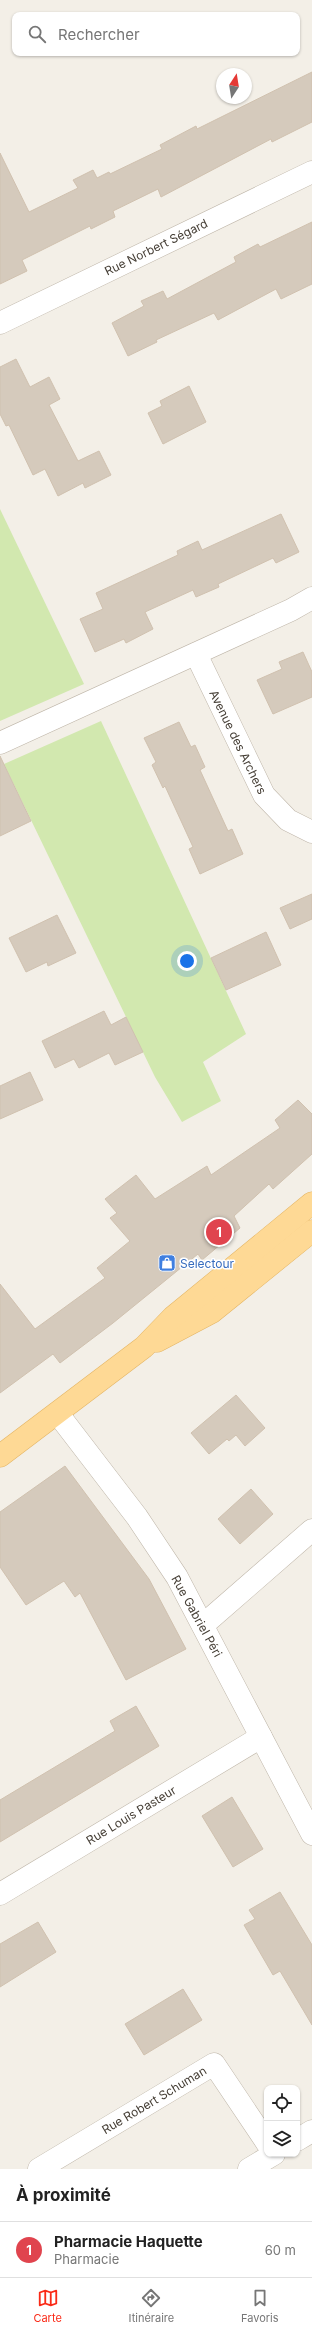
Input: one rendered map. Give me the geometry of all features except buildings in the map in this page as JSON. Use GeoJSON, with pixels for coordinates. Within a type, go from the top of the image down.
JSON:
{"type":"FeatureCollection","features":[{"type":"Feature","properties":{"kind":"main road"},"geometry":{"type":"LineString","coordinates":[[0,1456],[58,1414],[144,1347],[173,1317],[312,1203]]}},
{"type":"Feature","properties":{"kind":"main road"},"geometry":{"type":"LineString","coordinates":[[144,1347],[212,1312],[312,1231]]}},
{"type":"Feature","properties":{"kind":"street","name":"Rue Norbert Ségard"},"geometry":{"type":"LineString","coordinates":[[0,323],[312,172]]}},
{"type":"Feature","properties":{"kind":"street"},"geometry":{"type":"LineString","coordinates":[[0,743],[291,610],[312,598]]}},
{"type":"Feature","properties":{"kind":"street","name":"Avenue des Archers"},"geometry":{"type":"LineString","coordinates":[[196,654],[264,795],[278,812],[288,820],[312,832]]}},
{"type":"Feature","properties":{"kind":"street","name":"Rue Gabriel Péri"},"geometry":{"type":"LineString","coordinates":[[58,1414],[137,1518],[177,1577],[312,1834]]}},
{"type":"Feature","properties":{"kind":"street"},"geometry":{"type":"LineString","coordinates":[[203,1625],[312,1530]]}},
{"type":"Feature","properties":{"kind":"street","name":"Rue Louis Pasteur"},"geometry":{"type":"LineString","coordinates":[[0,1894],[261,1737]]}},
{"type":"Feature","properties":{"kind":"street","name":"Rue Robert Schuman"},"geometry":{"type":"LineString","coordinates":[[50,2166],[214,2064],[264,2139]]}},
{"type":"Feature","properties":{"kind":"street"},"geometry":{"type":"LineString","coordinates":[[300,2138],[312,2131]]}},
{"type":"Feature","properties":{"kind":"street"},"geometry":{"type":"LineString","coordinates":[[249,2169],[269,2157]]}},
{"type":"Feature","properties":{"kind":"green space"},"geometry":{"type":"Polygon","coordinates":[[[0,509],[84,684],[0,721],[0,509]]]}},
{"type":"Feature","properties":{"kind":"green space"},"geometry":{"type":"Polygon","coordinates":[[[101,721],[246,1034],[203,1062],[221,1101],[182,1122],[155,1077],[4,764],[101,721]]]}},
{"type":"Feature","properties":{"kind":"place","name":"Pharmacie Haquette"},"geometry":{"type":"Point","coordinates":[219,1232]}},
{"type":"Feature","properties":{"kind":"place","name":"Selectour"},"geometry":{"type":"Point","coordinates":[167,1263]}}]}
